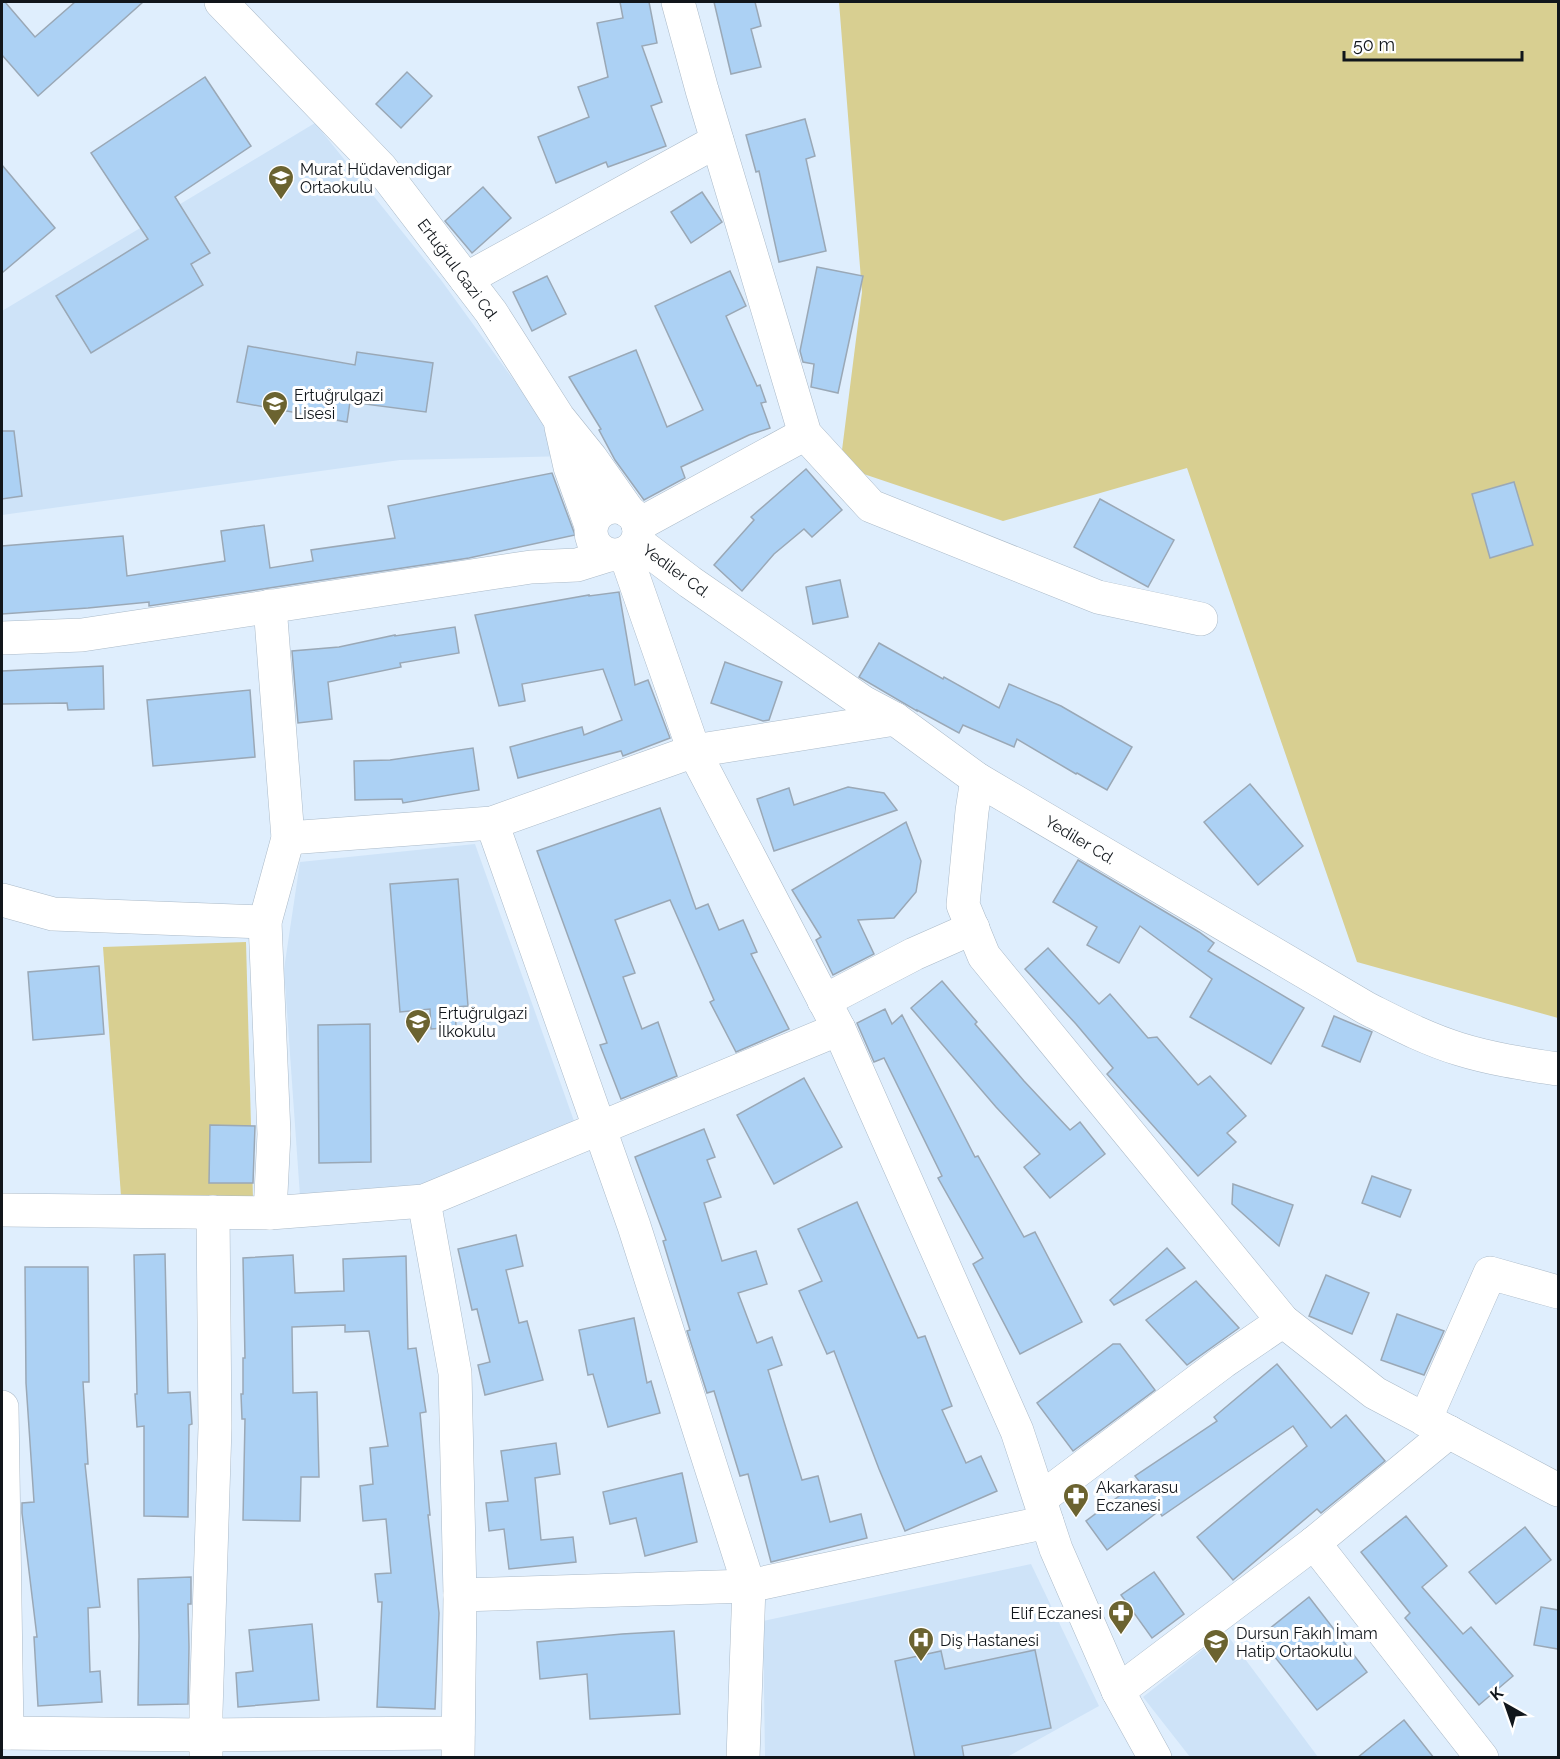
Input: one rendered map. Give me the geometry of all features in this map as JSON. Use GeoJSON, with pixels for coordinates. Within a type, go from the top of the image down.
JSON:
{"type":"FeatureCollection","features":[{"type":"Feature","properties":{"kind":"street","name":"Ertuğrul Gazi Cd."},"geometry":{"type":"LineString","coordinates":[[221,2],[381,168],[491,312],[558,417],[570,467],[617,535],[694,751],[831,1015],[1017,1431],[1056,1549],[1118,1691],[1155,1758]]}},
{"type":"Feature","properties":{"kind":"street"},"geometry":{"type":"LineString","coordinates":[[678,2],[805,434],[871,506],[1098,597],[1201,619]]}},
{"type":"Feature","properties":{"kind":"street"},"geometry":{"type":"LineString","coordinates":[[466,279],[717,141]]}},
{"type":"Feature","properties":{"kind":"street"},"geometry":{"type":"LineString","coordinates":[[2,638],[82,635],[531,567],[617,535],[805,434]]}},
{"type":"Feature","properties":{"kind":"street","name":"Yediler Cd."},"geometry":{"type":"LineString","coordinates":[[617,535],[690,582],[853,695],[895,719],[977,779],[1366,1008],[1411,1032],[1458,1049],[1506,1061],[1558,1069]]}},
{"type":"Feature","properties":{"kind":"street"},"geometry":{"type":"LineString","coordinates":[[270,606],[288,838],[264,922],[274,1134],[270,1213]]}},
{"type":"Feature","properties":{"kind":"street"},"geometry":{"type":"LineString","coordinates":[[288,838],[492,823],[694,751],[895,719]]}},
{"type":"Feature","properties":{"kind":"street"},"geometry":{"type":"LineString","coordinates":[[977,779],[963,905],[984,956],[1283,1321],[1375,1393],[1558,1491]]}},
{"type":"Feature","properties":{"kind":"street"},"geometry":{"type":"LineString","coordinates":[[492,823],[634,1226],[749,1586],[743,1758]]}},
{"type":"Feature","properties":{"kind":"street"},"geometry":{"type":"LineString","coordinates":[[2,900],[53,914],[264,922]]}},
{"type":"Feature","properties":{"kind":"street"},"geometry":{"type":"LineString","coordinates":[[2,1209],[270,1213],[424,1201],[600,1129],[831,1015],[914,954],[973,928]]}},
{"type":"Feature","properties":{"kind":"street"},"geometry":{"type":"LineString","coordinates":[[2,1407],[4,1733],[206,1746],[458,1745],[460,1595],[455,1373],[424,1201]]}},
{"type":"Feature","properties":{"kind":"street"},"geometry":{"type":"LineString","coordinates":[[206,1746],[215,1426],[213,1212]]}},
{"type":"Feature","properties":{"kind":"street"},"geometry":{"type":"LineString","coordinates":[[1118,1691],[1314,1543],[1437,1426],[1490,1273],[1558,1292]]}},
{"type":"Feature","properties":{"kind":"street"},"geometry":{"type":"LineString","coordinates":[[460,1595],[749,1586],[1043,1510],[1222,1362],[1283,1321]]}},
{"type":"Feature","properties":{"kind":"street"},"geometry":{"type":"LineString","coordinates":[[1314,1543],[1482,1758]]}},
{"type":"Feature","properties":{"kind":"shaded area"},"geometry":{"type":"Polygon","coordinates":[[[839,2],[1558,2],[1558,1018],[1357,962],[1187,468],[1003,521],[840,466],[862,292],[839,2]]]}},
{"type":"Feature","properties":{"kind":"shaded area"},"geometry":{"type":"Polygon","coordinates":[[[315,123],[441,280],[569,456],[400,460],[2,515],[2,311],[315,123]]]}},
{"type":"Feature","properties":{"kind":"shaded area","name":"Ertuğrulgazi İlkokulu"},"geometry":{"type":"Polygon","coordinates":[[[475,844],[574,1121],[405,1196],[300,1196],[284,969],[300,862],[475,844]]]}},
{"type":"Feature","properties":{"kind":"shaded area"},"geometry":{"type":"Polygon","coordinates":[[[246,942],[253,1199],[121,1196],[103,947],[246,942]]]}},
{"type":"Feature","properties":{"kind":"shaded area","name":"Diş Hastanesi"},"geometry":{"type":"Polygon","coordinates":[[[1031,1564],[1099,1706],[1007,1757],[765,1757],[763,1621],[1031,1564]]]}},
{"type":"Feature","properties":{"kind":"shaded area","name":"Dursun Fakıh İmam Hatip Ortaokulu"},"geometry":{"type":"Polygon","coordinates":[[[1225,1632],[1318,1757],[1190,1757],[1143,1697],[1225,1632]]]}},
{"type":"Feature","properties":{"kind":"building"},"geometry":{"type":"Polygon","coordinates":[[[2,2],[5,2],[35,37],[75,2],[143,2],[38,96],[2,55],[2,2]]]}},
{"type":"Feature","properties":{"kind":"building"},"geometry":{"type":"Polygon","coordinates":[[[620,2],[649,2],[657,43],[642,46],[662,102],[651,106],[666,146],[608,167],[606,162],[556,183],[538,137],[589,117],[578,87],[608,77],[597,23],[623,18],[620,2]]]}},
{"type":"Feature","properties":{"kind":"building"},"geometry":{"type":"Polygon","coordinates":[[[714,2],[755,2],[761,26],[751,29],[761,67],[731,74],[714,2]]]}},
{"type":"Feature","properties":{"kind":"building"},"geometry":{"type":"Polygon","coordinates":[[[407,72],[432,96],[401,128],[376,104],[407,72]]]}},
{"type":"Feature","properties":{"kind":"building"},"geometry":{"type":"Polygon","coordinates":[[[205,77],[251,146],[175,197],[210,253],[191,264],[203,285],[91,353],[56,296],[148,239],[91,153],[205,77]]]}},
{"type":"Feature","properties":{"kind":"building"},"geometry":{"type":"Polygon","coordinates":[[[805,119],[815,156],[806,159],[826,251],[779,262],[759,171],[756,172],[746,135],[805,119]]]}},
{"type":"Feature","properties":{"kind":"building"},"geometry":{"type":"Polygon","coordinates":[[[2,165],[55,228],[2,273],[2,165]]]}},
{"type":"Feature","properties":{"kind":"building"},"geometry":{"type":"Polygon","coordinates":[[[483,187],[511,218],[472,253],[445,221],[483,187]]]}},
{"type":"Feature","properties":{"kind":"building"},"geometry":{"type":"Polygon","coordinates":[[[702,192],[722,222],[691,243],[671,212],[702,192]]]}},
{"type":"Feature","properties":{"kind":"building"},"geometry":{"type":"Polygon","coordinates":[[[817,267],[863,276],[838,393],[811,387],[814,364],[803,362],[800,351],[817,267]]]}},
{"type":"Feature","properties":{"kind":"building"},"geometry":{"type":"Polygon","coordinates":[[[730,271],[746,306],[726,316],[757,386],[760,385],[766,402],[761,403],[770,428],[749,435],[681,467],[685,478],[644,500],[615,460],[599,430],[601,429],[569,377],[636,350],[667,427],[703,410],[655,306],[730,271]]]}},
{"type":"Feature","properties":{"kind":"building"},"geometry":{"type":"Polygon","coordinates":[[[547,276],[566,314],[532,331],[513,292],[547,276]]]}},
{"type":"Feature","properties":{"kind":"building"},"geometry":{"type":"Polygon","coordinates":[[[248,346],[355,365],[357,352],[433,363],[426,412],[350,402],[347,422],[237,402],[248,346]]]}},
{"type":"Feature","properties":{"kind":"building"},"geometry":{"type":"Polygon","coordinates":[[[2,431],[14,431],[22,496],[2,499],[2,431]]]}},
{"type":"Feature","properties":{"kind":"building"},"geometry":{"type":"Polygon","coordinates":[[[806,469],[842,510],[812,537],[804,529],[774,554],[742,591],[714,565],[754,520],[751,517],[806,469]]]}},
{"type":"Feature","properties":{"kind":"building"},"geometry":{"type":"Polygon","coordinates":[[[552,473],[575,535],[469,558],[149,606],[149,602],[2,614],[2,546],[123,536],[127,576],[225,561],[221,531],[264,525],[270,568],[313,561],[311,550],[395,538],[388,506],[552,473]]]}},
{"type":"Feature","properties":{"kind":"building"},"geometry":{"type":"Polygon","coordinates":[[[1514,482],[1533,545],[1490,558],[1472,494],[1514,482]]]}},
{"type":"Feature","properties":{"kind":"building"},"geometry":{"type":"Polygon","coordinates":[[[1100,499],[1174,540],[1148,587],[1074,547],[1100,499]]]}},
{"type":"Feature","properties":{"kind":"building"},"geometry":{"type":"Polygon","coordinates":[[[840,580],[848,617],[813,624],[806,587],[840,580]]]}},
{"type":"Feature","properties":{"kind":"building"},"geometry":{"type":"Polygon","coordinates":[[[619,592],[635,685],[648,680],[670,738],[623,756],[621,751],[518,778],[510,747],[582,727],[584,735],[622,720],[603,669],[522,684],[525,701],[499,706],[475,615],[619,592]]]}},
{"type":"Feature","properties":{"kind":"building"},"geometry":{"type":"Polygon","coordinates":[[[455,627],[459,653],[400,663],[401,667],[328,682],[332,719],[298,723],[292,651],[339,647],[395,635],[455,627]]]}},
{"type":"Feature","properties":{"kind":"building"},"geometry":{"type":"Polygon","coordinates":[[[879,643],[999,708],[1009,684],[1061,706],[1132,747],[1107,790],[1017,739],[1014,747],[963,725],[959,733],[859,677],[879,643]]]}},
{"type":"Feature","properties":{"kind":"building"},"geometry":{"type":"Polygon","coordinates":[[[725,662],[782,682],[769,720],[763,721],[711,703],[725,662]]]}},
{"type":"Feature","properties":{"kind":"building"},"geometry":{"type":"Polygon","coordinates":[[[103,666],[104,709],[68,710],[67,703],[2,704],[2,671],[103,666]]]}},
{"type":"Feature","properties":{"kind":"building"},"geometry":{"type":"Polygon","coordinates":[[[250,690],[255,757],[153,766],[147,700],[250,690]]]}},
{"type":"Feature","properties":{"kind":"building"},"geometry":{"type":"Polygon","coordinates":[[[473,748],[479,790],[403,803],[402,799],[355,800],[354,761],[390,760],[473,748]]]}},
{"type":"Feature","properties":{"kind":"building"},"geometry":{"type":"Polygon","coordinates":[[[1250,784],[1303,846],[1258,885],[1204,822],[1250,784]]]}},
{"type":"Feature","properties":{"kind":"building"},"geometry":{"type":"Polygon","coordinates":[[[848,787],[884,793],[897,810],[774,851],[757,799],[789,788],[794,805],[848,787]]]}},
{"type":"Feature","properties":{"kind":"building"},"geometry":{"type":"Polygon","coordinates":[[[660,808],[696,909],[708,904],[719,930],[743,920],[757,952],[751,954],[789,1029],[736,1052],[710,1002],[714,1000],[670,900],[615,920],[635,973],[623,977],[642,1029],[658,1022],[677,1076],[621,1099],[600,1045],[607,1043],[537,851],[660,808]]]}},
{"type":"Feature","properties":{"kind":"building"},"geometry":{"type":"Polygon","coordinates":[[[906,822],[921,861],[916,892],[894,918],[858,920],[874,954],[833,975],[816,940],[821,937],[792,890],[906,822]]]}},
{"type":"Feature","properties":{"kind":"building"},"geometry":{"type":"Polygon","coordinates":[[[1078,860],[1199,932],[1214,943],[1208,951],[1304,1008],[1271,1064],[1190,1017],[1212,979],[1140,926],[1119,963],[1087,945],[1097,927],[1053,902],[1078,860]]]}},
{"type":"Feature","properties":{"kind":"building"},"geometry":{"type":"Polygon","coordinates":[[[458,879],[468,1006],[455,1007],[456,1027],[431,1029],[430,1009],[400,1012],[390,884],[458,879]]]}},
{"type":"Feature","properties":{"kind":"building"},"geometry":{"type":"Polygon","coordinates":[[[1048,948],[1099,1004],[1110,994],[1148,1038],[1157,1037],[1198,1085],[1210,1076],[1246,1116],[1227,1133],[1236,1142],[1198,1176],[1107,1074],[1113,1068],[1025,969],[1048,948]]]}},
{"type":"Feature","properties":{"kind":"building"},"geometry":{"type":"Polygon","coordinates":[[[99,966],[104,1034],[33,1040],[28,972],[99,966]]]}},
{"type":"Feature","properties":{"kind":"building"},"geometry":{"type":"Polygon","coordinates":[[[942,981],[977,1022],[975,1024],[1070,1130],[1080,1122],[1105,1154],[1050,1198],[1024,1167],[1040,1154],[996,1107],[911,1008],[942,981]]]}},
{"type":"Feature","properties":{"kind":"building"},"geometry":{"type":"Polygon","coordinates":[[[885,1009],[892,1024],[902,1015],[975,1157],[978,1156],[1024,1237],[1035,1232],[1082,1322],[1020,1354],[973,1264],[983,1258],[938,1178],[942,1176],[884,1058],[874,1062],[857,1023],[885,1009]]]}},
{"type":"Feature","properties":{"kind":"building"},"geometry":{"type":"Polygon","coordinates":[[[1334,1016],[1372,1032],[1360,1062],[1322,1046],[1334,1016]]]}},
{"type":"Feature","properties":{"kind":"building"},"geometry":{"type":"Polygon","coordinates":[[[370,1024],[371,1162],[319,1163],[318,1025],[370,1024]]]}},
{"type":"Feature","properties":{"kind":"building"},"geometry":{"type":"Polygon","coordinates":[[[804,1078],[842,1147],[774,1184],[737,1115],[804,1078]]]}},
{"type":"Feature","properties":{"kind":"building"},"geometry":{"type":"Polygon","coordinates":[[[210,1125],[255,1126],[253,1183],[209,1183],[210,1125]]]}},
{"type":"Feature","properties":{"kind":"building"},"geometry":{"type":"Polygon","coordinates":[[[704,1129],[715,1157],[707,1160],[721,1197],[704,1203],[722,1261],[756,1251],[767,1284],[738,1293],[757,1343],[772,1337],[782,1365],[768,1370],[802,1480],[818,1476],[830,1522],[861,1514],[867,1538],[771,1562],[748,1474],[740,1476],[714,1391],[707,1393],[687,1331],[690,1330],[663,1241],[666,1240],[635,1157],[704,1129]]]}},
{"type":"Feature","properties":{"kind":"building"},"geometry":{"type":"Polygon","coordinates":[[[1372,1176],[1411,1190],[1400,1217],[1362,1203],[1372,1176]]]}},
{"type":"Feature","properties":{"kind":"building"},"geometry":{"type":"Polygon","coordinates":[[[1233,1184],[1293,1205],[1279,1246],[1232,1204],[1233,1184]]]}},
{"type":"Feature","properties":{"kind":"building"},"geometry":{"type":"Polygon","coordinates":[[[857,1202],[918,1338],[925,1336],[952,1406],[942,1410],[966,1463],[981,1456],[997,1491],[905,1531],[834,1351],[827,1354],[799,1291],[822,1281],[798,1229],[857,1202]]]}},
{"type":"Feature","properties":{"kind":"building"},"geometry":{"type":"Polygon","coordinates":[[[516,1235],[523,1266],[506,1270],[519,1323],[527,1321],[543,1380],[485,1395],[478,1365],[490,1362],[477,1309],[472,1310],[458,1249],[516,1235]]]}},
{"type":"Feature","properties":{"kind":"building"},"geometry":{"type":"Polygon","coordinates":[[[1167,1248],[1185,1268],[1114,1305],[1110,1300],[1167,1248]]]}},
{"type":"Feature","properties":{"kind":"building"},"geometry":{"type":"Polygon","coordinates":[[[165,1254],[168,1393],[190,1392],[192,1424],[189,1425],[188,1517],[144,1516],[144,1426],[137,1427],[135,1394],[137,1394],[134,1255],[165,1254]]]}},
{"type":"Feature","properties":{"kind":"building"},"geometry":{"type":"Polygon","coordinates":[[[293,1255],[295,1293],[344,1291],[343,1259],[406,1256],[408,1349],[416,1348],[426,1412],[420,1413],[439,1613],[435,1709],[377,1707],[382,1602],[378,1602],[375,1574],[391,1573],[386,1519],[363,1521],[360,1486],[373,1484],[370,1448],[388,1446],[369,1331],[345,1332],[345,1325],[292,1327],[293,1393],[317,1392],[319,1477],[301,1477],[300,1521],[243,1520],[245,1419],[242,1419],[241,1394],[243,1394],[243,1358],[245,1358],[243,1258],[293,1255]]]}},
{"type":"Feature","properties":{"kind":"building"},"geometry":{"type":"Polygon","coordinates":[[[25,1267],[88,1267],[89,1382],[83,1382],[88,1464],[85,1464],[100,1607],[88,1608],[90,1672],[100,1671],[102,1702],[38,1706],[34,1637],[37,1637],[22,1513],[22,1503],[34,1502],[26,1383],[25,1267]]]}},
{"type":"Feature","properties":{"kind":"building"},"geometry":{"type":"Polygon","coordinates":[[[1326,1275],[1369,1293],[1352,1334],[1309,1316],[1326,1275]]]}},
{"type":"Feature","properties":{"kind":"building"},"geometry":{"type":"Polygon","coordinates":[[[1196,1281],[1239,1328],[1187,1365],[1146,1320],[1196,1281]]]}},
{"type":"Feature","properties":{"kind":"building"},"geometry":{"type":"Polygon","coordinates":[[[1397,1314],[1444,1331],[1424,1375],[1381,1360],[1397,1314]]]}},
{"type":"Feature","properties":{"kind":"building"},"geometry":{"type":"Polygon","coordinates":[[[634,1318],[647,1383],[651,1381],[660,1413],[608,1427],[593,1374],[588,1375],[579,1330],[634,1318]]]}},
{"type":"Feature","properties":{"kind":"building"},"geometry":{"type":"Polygon","coordinates":[[[1113,1344],[1120,1344],[1155,1390],[1073,1451],[1037,1403],[1113,1344]]]}},
{"type":"Feature","properties":{"kind":"building"},"geometry":{"type":"Polygon","coordinates":[[[1277,1364],[1331,1428],[1346,1415],[1385,1461],[1321,1513],[1317,1509],[1233,1580],[1197,1537],[1307,1446],[1293,1426],[1162,1516],[1159,1511],[1107,1550],[1086,1521],[1139,1481],[1135,1476],[1217,1421],[1214,1417],[1277,1364]]]}},
{"type":"Feature","properties":{"kind":"building"},"geometry":{"type":"Polygon","coordinates":[[[556,1443],[560,1474],[535,1478],[541,1540],[573,1537],[576,1562],[509,1569],[504,1529],[489,1531],[486,1503],[508,1501],[501,1451],[556,1443]]]}},
{"type":"Feature","properties":{"kind":"building"},"geometry":{"type":"Polygon","coordinates":[[[682,1473],[697,1542],[645,1556],[636,1518],[610,1524],[603,1492],[682,1473]]]}},
{"type":"Feature","properties":{"kind":"building"},"geometry":{"type":"Polygon","coordinates":[[[1406,1516],[1447,1566],[1422,1587],[1463,1634],[1471,1627],[1513,1676],[1479,1705],[1405,1618],[1410,1613],[1361,1552],[1406,1516]]]}},
{"type":"Feature","properties":{"kind":"building"},"geometry":{"type":"Polygon","coordinates":[[[1525,1527],[1551,1560],[1496,1604],[1469,1572],[1525,1527]]]}},
{"type":"Feature","properties":{"kind":"building"},"geometry":{"type":"Polygon","coordinates":[[[1154,1572],[1184,1614],[1152,1638],[1121,1595],[1154,1572]]]}},
{"type":"Feature","properties":{"kind":"building"},"geometry":{"type":"Polygon","coordinates":[[[191,1577],[191,1604],[188,1604],[188,1704],[138,1705],[138,1579],[191,1577]]]}},
{"type":"Feature","properties":{"kind":"building"},"geometry":{"type":"Polygon","coordinates":[[[1309,1597],[1367,1672],[1317,1710],[1259,1637],[1309,1597]]]}},
{"type":"Feature","properties":{"kind":"building"},"geometry":{"type":"Polygon","coordinates":[[[1541,1607],[1558,1610],[1558,1649],[1534,1645],[1541,1607]]]}},
{"type":"Feature","properties":{"kind":"building"},"geometry":{"type":"Polygon","coordinates":[[[312,1624],[319,1700],[238,1707],[236,1673],[253,1671],[249,1630],[312,1624]]]}},
{"type":"Feature","properties":{"kind":"building"},"geometry":{"type":"Polygon","coordinates":[[[674,1631],[680,1714],[590,1719],[587,1674],[540,1679],[537,1642],[674,1631]]]}},
{"type":"Feature","properties":{"kind":"building"},"geometry":{"type":"Polygon","coordinates":[[[1035,1650],[1051,1728],[962,1746],[964,1758],[915,1758],[895,1661],[941,1651],[945,1669],[1035,1650]]]}},
{"type":"Feature","properties":{"kind":"building"},"geometry":{"type":"Polygon","coordinates":[[[1404,1720],[1434,1758],[1357,1758],[1404,1720]]]}},
{"type":"Feature","properties":{"kind":"place","name":"Murat Hüdavendigar Ortaokulu"},"geometry":{"type":"Point","coordinates":[281,201]}},
{"type":"Feature","properties":{"kind":"place","name":"Ertuğrulgazi Lisesi"},"geometry":{"type":"Point","coordinates":[275,427]}},
{"type":"Feature","properties":{"kind":"place","name":"Ertuğrulgazi İlkokulu"},"geometry":{"type":"Point","coordinates":[418,1045]}},
{"type":"Feature","properties":{"kind":"place","name":"Akarkarasu Eczanesi"},"geometry":{"type":"Point","coordinates":[1076,1519]}},
{"type":"Feature","properties":{"kind":"place","name":"Elif Eczanesi"},"geometry":{"type":"Point","coordinates":[1121,1636]}},
{"type":"Feature","properties":{"kind":"place","name":"Diş Hastanesi"},"geometry":{"type":"Point","coordinates":[921,1663]}},
{"type":"Feature","properties":{"kind":"place","name":"Dursun Fakıh İmam Hatip Ortaokulu"},"geometry":{"type":"Point","coordinates":[1216,1665]}}]}
